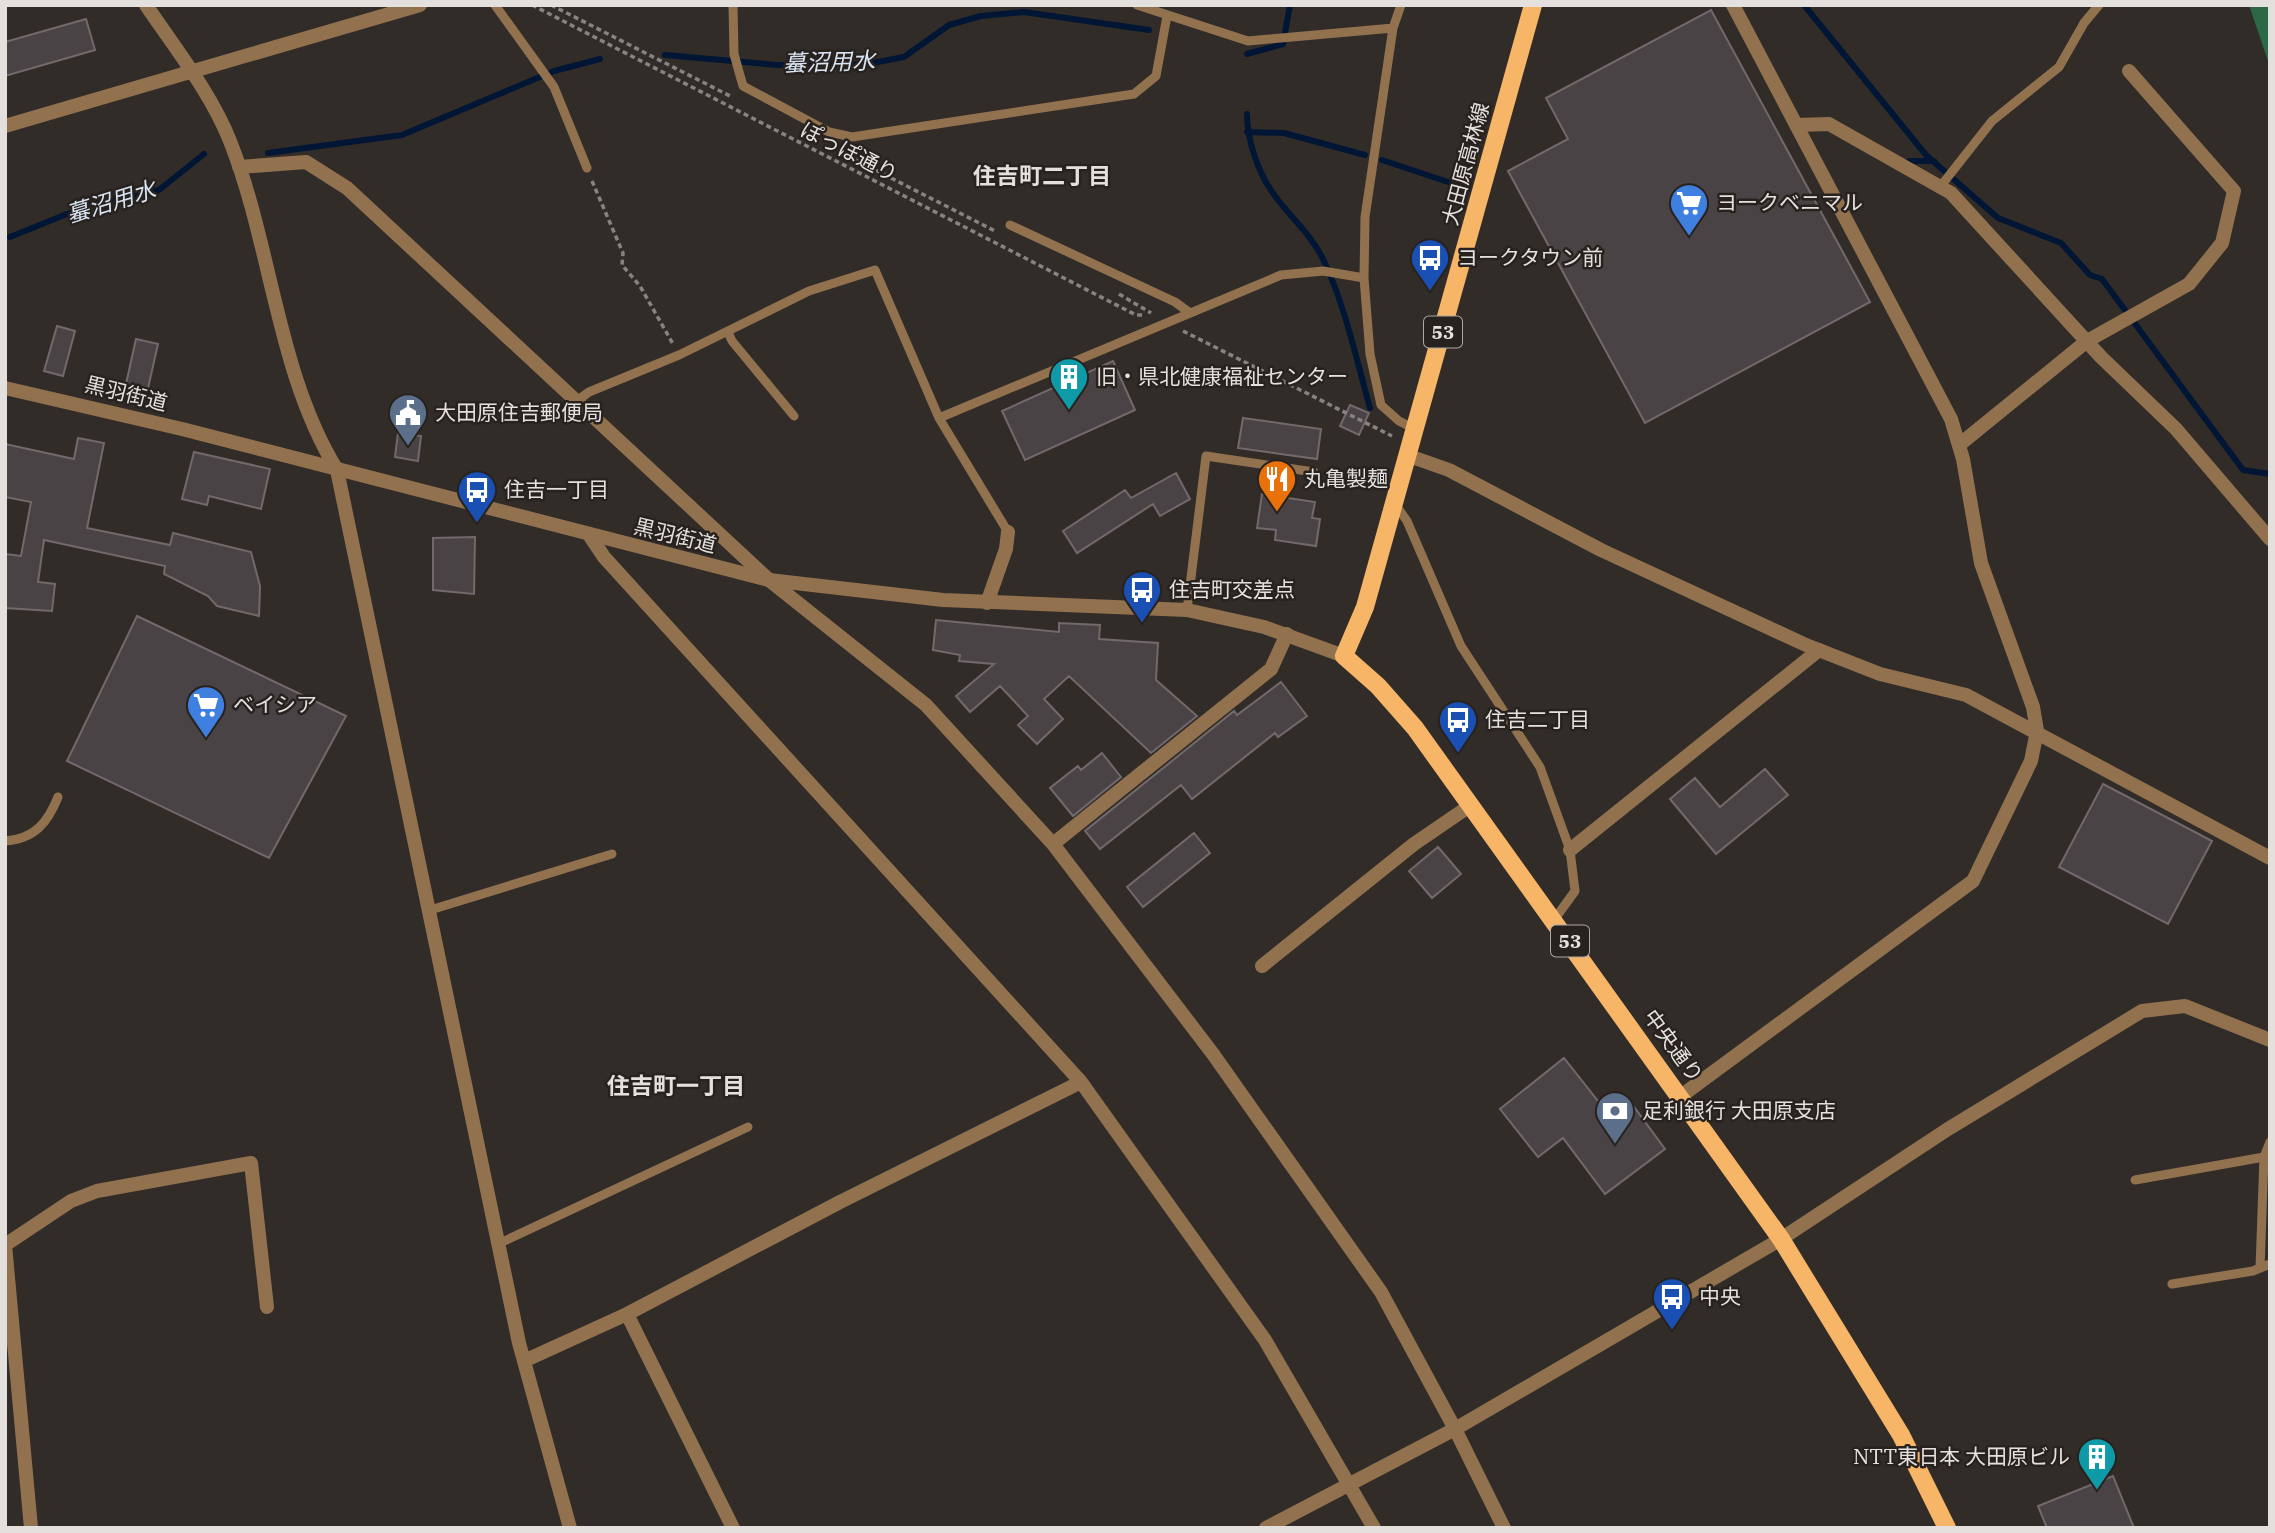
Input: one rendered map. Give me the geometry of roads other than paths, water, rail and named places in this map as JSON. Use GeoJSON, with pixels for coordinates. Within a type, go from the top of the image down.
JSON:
{"type":"FeatureCollection","features":[{"type":"Feature","properties":{"kind":"main road","name":"大田原高林線"},"geometry":{"type":"LineString","coordinates":[[1344,656],[1363,614],[1409,456],[1533,5]]}},
{"type":"Feature","properties":{"kind":"main road","name":"中央通り"},"geometry":{"type":"LineString","coordinates":[[1344,656],[1378,686],[1415,728],[1781,1239],[1901,1435],[1947,1528]]}},
{"type":"Feature","properties":{"kind":"street"},"geometry":{"type":"LineString","coordinates":[[146,5],[191,71],[229,139],[308,416],[337,470],[498,1244],[524,1361],[569,1528]]}},
{"type":"Feature","properties":{"kind":"street"},"geometry":{"type":"LineString","coordinates":[[5,126],[420,5]]}},
{"type":"Feature","properties":{"kind":"street"},"geometry":{"type":"LineString","coordinates":[[1681,1096],[1973,881],[2031,761],[2037,731],[2033,707],[1981,563],[1959,445],[1951,419],[1733,5]]}},
{"type":"Feature","properties":{"kind":"street"},"geometry":{"type":"LineString","coordinates":[[1959,445],[2087,341],[2189,284],[2222,243],[2234,191],[2129,71]]}},
{"type":"Feature","properties":{"kind":"street"},"geometry":{"type":"LineString","coordinates":[[1797,125],[1829,124],[1951,193],[2087,341],[2176,429],[2270,540]]}},
{"type":"Feature","properties":{"kind":"street"},"geometry":{"type":"LineString","coordinates":[[239,167],[306,162],[347,188],[769,580],[926,705],[1053,844],[1213,1054],[1381,1292],[1455,1429],[1504,1528]]}},
{"type":"Feature","properties":{"kind":"street","name":"黒羽街道"},"geometry":{"type":"LineString","coordinates":[[5,388],[769,580],[855,592],[988,603],[1187,610],[1221,615],[1287,634],[1344,656]]}},
{"type":"Feature","properties":{"kind":"street"},"geometry":{"type":"LineString","coordinates":[[1409,456],[1449,470],[1601,550],[1819,650],[1880,674],[1966,695],[2270,858]]}},
{"type":"Feature","properties":{"kind":"street"},"geometry":{"type":"LineString","coordinates":[[988,603],[1008,533]]}},
{"type":"Feature","properties":{"kind":"street"},"geometry":{"type":"LineString","coordinates":[[590,536],[604,557],[1081,1082],[1265,1340],[1374,1528]]}},
{"type":"Feature","properties":{"kind":"street"},"geometry":{"type":"LineString","coordinates":[[1053,844],[1271,669],[1287,634]]}},
{"type":"Feature","properties":{"kind":"street"},"geometry":{"type":"LineString","coordinates":[[1570,850],[1819,650]]}},
{"type":"Feature","properties":{"kind":"street"},"geometry":{"type":"LineString","coordinates":[[1262,966],[1414,844],[1471,805]]}},
{"type":"Feature","properties":{"kind":"street"},"geometry":{"type":"LineString","coordinates":[[1266,1528],[1455,1429],[1781,1239],[1948,1129],[2142,1011],[2185,1006],[2270,1040]]}},
{"type":"Feature","properties":{"kind":"street"},"geometry":{"type":"LineString","coordinates":[[524,1361],[627,1314],[840,1202],[1081,1082]]}},
{"type":"Feature","properties":{"kind":"street"},"geometry":{"type":"LineString","coordinates":[[31,1528],[5,1245],[71,1201],[97,1191],[251,1163],[267,1307]]}},
{"type":"Feature","properties":{"kind":"street"},"geometry":{"type":"LineString","coordinates":[[627,1314],[733,1528]]}},
{"type":"Feature","properties":{"kind":"lane"},"geometry":{"type":"LineString","coordinates":[[495,5],[554,87],[587,168]]}},
{"type":"Feature","properties":{"kind":"lane"},"geometry":{"type":"LineString","coordinates":[[733,5],[734,54],[743,86],[829,132],[852,137],[1135,94],[1156,76],[1167,16]]}},
{"type":"Feature","properties":{"kind":"lane"},"geometry":{"type":"LineString","coordinates":[[1136,5],[1248,41],[1393,28]]}},
{"type":"Feature","properties":{"kind":"lane"},"geometry":{"type":"LineString","coordinates":[[1401,5],[1393,28],[1365,217],[1364,278],[1370,354],[1381,405],[1399,421],[1416,429]]}},
{"type":"Feature","properties":{"kind":"lane"},"geometry":{"type":"LineString","coordinates":[[1940,187],[1992,121],[2059,67],[2084,23],[2099,5]]}},
{"type":"Feature","properties":{"kind":"lane"},"geometry":{"type":"LineString","coordinates":[[1010,225],[1175,302],[1190,313]]}},
{"type":"Feature","properties":{"kind":"lane"},"geometry":{"type":"LineString","coordinates":[[578,400],[728,332],[809,291],[875,270],[939,418],[1008,533]]}},
{"type":"Feature","properties":{"kind":"lane"},"geometry":{"type":"LineString","coordinates":[[939,418],[1281,275],[1323,271],[1364,278]]}},
{"type":"Feature","properties":{"kind":"lane"},"geometry":{"type":"LineString","coordinates":[[728,332],[732,341],[794,416]]}},
{"type":"Feature","properties":{"kind":"lane"},"geometry":{"type":"LineString","coordinates":[[1187,610],[1206,456],[1314,472]]}},
{"type":"Feature","properties":{"kind":"lane"},"geometry":{"type":"LineString","coordinates":[[1395,503],[1407,521],[1461,646],[1540,767],[1570,850],[1575,891],[1554,920]]}},
{"type":"Feature","properties":{"kind":"lane"},"geometry":{"type":"LineString","coordinates":[[5,841],[16,840],[36,832],[48,820],[58,797]]}},
{"type":"Feature","properties":{"kind":"lane"},"geometry":{"type":"LineString","coordinates":[[427,911],[612,854]]}},
{"type":"Feature","properties":{"kind":"lane"},"geometry":{"type":"LineString","coordinates":[[498,1244],[748,1127]]}},
{"type":"Feature","properties":{"kind":"lane"},"geometry":{"type":"LineString","coordinates":[[2260,1268],[2264,1157],[2270,1142]]}},
{"type":"Feature","properties":{"kind":"lane"},"geometry":{"type":"LineString","coordinates":[[2135,1180],[2264,1157]]}},
{"type":"Feature","properties":{"kind":"lane"},"geometry":{"type":"LineString","coordinates":[[2172,1284],[2270,1264]]}},
{"type":"Feature","properties":{"kind":"waterway"},"geometry":{"type":"LineString","coordinates":[[1247,54],[1283,44],[1290,5]]}},
{"type":"Feature","properties":{"kind":"waterway"},"geometry":{"type":"LineString","coordinates":[[1804,5],[1926,155],[1998,218],[2061,243],[2090,275],[2102,279],[2243,470],[2270,474]]}},
{"type":"Feature","properties":{"kind":"waterway","name":"蟇沼用水"},"geometry":{"type":"LineString","coordinates":[[665,55],[777,65],[867,64],[904,57],[949,25],[981,16],[1024,12],[1149,30]]}},
{"type":"Feature","properties":{"kind":"waterway","name":"蟇沼用水"},"geometry":{"type":"LineString","coordinates":[[268,153],[402,135],[554,71],[600,59]]}},
{"type":"Feature","properties":{"kind":"waterway"},"geometry":{"type":"LineString","coordinates":[[1247,114],[1251,143],[1261,173],[1277,199],[1318,249],[1331,277],[1350,332],[1370,408]]}},
{"type":"Feature","properties":{"kind":"waterway"},"geometry":{"type":"LineString","coordinates":[[1247,132],[1284,133],[1365,155]]}},
{"type":"Feature","properties":{"kind":"waterway","name":"蟇沼用水"},"geometry":{"type":"LineString","coordinates":[[10,237],[89,205],[159,190],[204,154]]}},
{"type":"Feature","properties":{"kind":"waterway"},"geometry":{"type":"LineString","coordinates":[[1382,160],[1460,186]]}},
{"type":"Feature","properties":{"kind":"waterway"},"geometry":{"type":"LineString","coordinates":[[1909,161],[1934,161]]}},
{"type":"Feature","properties":{"kind":"place","name":"ヨークベニマル"},"geometry":{"type":"Point","coordinates":[1689,237]}},
{"type":"Feature","properties":{"kind":"place","name":"ヨークタウン前"},"geometry":{"type":"Point","coordinates":[1430,292]}},
{"type":"Feature","properties":{"kind":"place","name":"旧・県北健康福祉センター"},"geometry":{"type":"Point","coordinates":[1069,411]}},
{"type":"Feature","properties":{"kind":"place","name":"大田原住吉郵便局"},"geometry":{"type":"Point","coordinates":[408,447]}},
{"type":"Feature","properties":{"kind":"place","name":"丸亀製麺"},"geometry":{"type":"Point","coordinates":[1277,513]}},
{"type":"Feature","properties":{"kind":"place","name":"住吉一丁目"},"geometry":{"type":"Point","coordinates":[477,524]}},
{"type":"Feature","properties":{"kind":"place","name":"住吉町交差点"},"geometry":{"type":"Point","coordinates":[1142,624]}},
{"type":"Feature","properties":{"kind":"place","name":"ベイシア"},"geometry":{"type":"Point","coordinates":[206,739]}},
{"type":"Feature","properties":{"kind":"place","name":"住吉二丁目"},"geometry":{"type":"Point","coordinates":[1458,754]}},
{"type":"Feature","properties":{"kind":"place","name":"足利銀行 大田原支店"},"geometry":{"type":"Point","coordinates":[1615,1145]}},
{"type":"Feature","properties":{"kind":"place","name":"中央"},"geometry":{"type":"Point","coordinates":[1672,1331]}},
{"type":"Feature","properties":{"kind":"place","name":"NTT東日本 大田原ビル"},"geometry":{"type":"Point","coordinates":[2097,1491]}},
{"type":"Feature","properties":{"kind":"district","name":"住吉町二丁目"},"geometry":{"type":"Point","coordinates":[1042,176]}},
{"type":"Feature","properties":{"kind":"district","name":"住吉町一丁目"},"geometry":{"type":"Point","coordinates":[676,1086]}}]}
